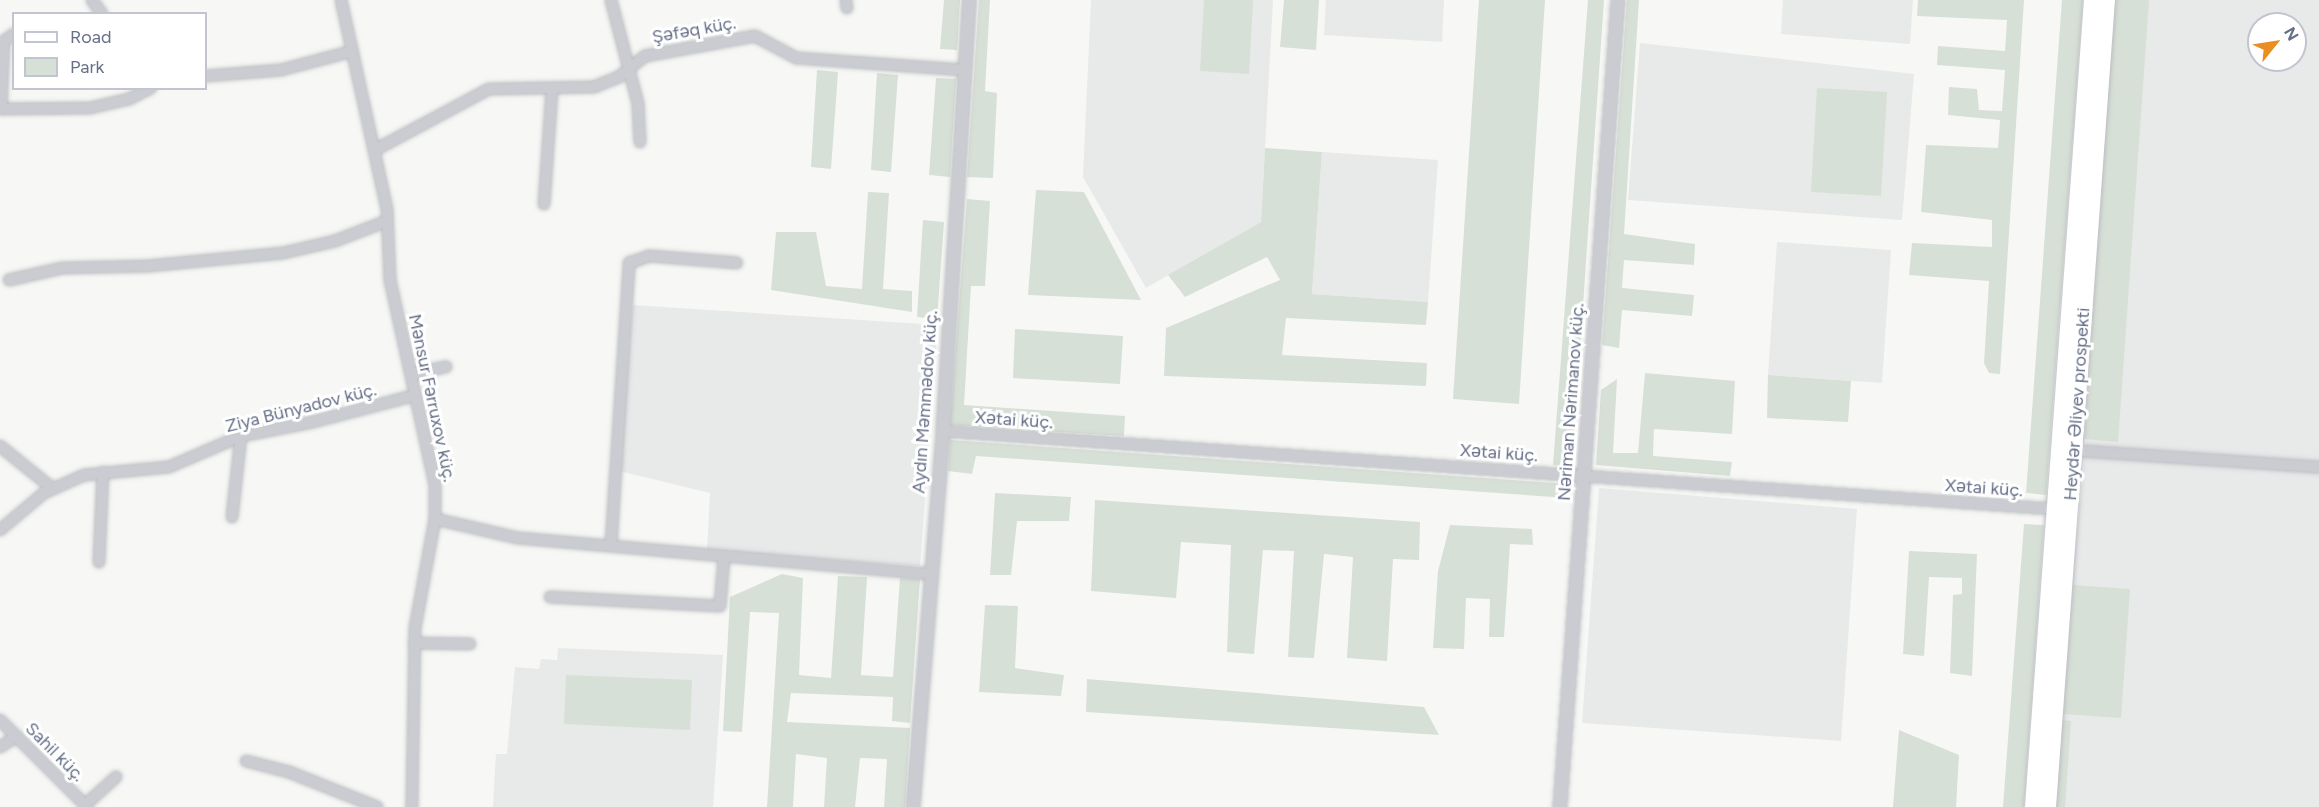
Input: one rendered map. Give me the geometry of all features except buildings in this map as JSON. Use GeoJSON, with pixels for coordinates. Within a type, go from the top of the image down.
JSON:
{"type":"FeatureCollection","features":[{"type":"Feature","properties":{"kind":"main road","name":"Heydər Əliyev prospekti"},"geometry":{"type":"LineString","coordinates":[[2048,807],[2092,0]]}},
{"type":"Feature","properties":{"kind":"main road","name":"Heydər Əliyev prospekti"},"geometry":{"type":"LineString","coordinates":[[2033,807],[2053,509],[2066,450],[2107,0]]}},
{"type":"Feature","properties":{"kind":"street","name":"Mənsur Fərruxov küç."},"geometry":{"type":"LineString","coordinates":[[340,0],[375,150],[387,221],[390,280],[432,466],[435,519],[414,643],[412,807]]}},
{"type":"Feature","properties":{"kind":"street"},"geometry":{"type":"LineString","coordinates":[[611,0],[638,104],[640,142]]}},
{"type":"Feature","properties":{"kind":"street","name":"Aydın Məmmədov küç."},"geometry":{"type":"LineString","coordinates":[[913,807],[929,573],[943,431],[969,0]]}},
{"type":"Feature","properties":{"kind":"street","name":"Nəriman Nərimanov küç."},"geometry":{"type":"LineString","coordinates":[[1560,807],[1618,0]]}},
{"type":"Feature","properties":{"kind":"street"},"geometry":{"type":"LineString","coordinates":[[12,35],[4,41],[1,110],[90,108],[143,90]]}},
{"type":"Feature","properties":{"kind":"street","name":"Şəfəq küç."},"geometry":{"type":"LineString","coordinates":[[375,150],[489,89],[501,86],[573,90],[609,83],[645,56],[755,36],[796,58],[964,70]]}},
{"type":"Feature","properties":{"kind":"street"},"geometry":{"type":"LineString","coordinates":[[207,76],[281,70],[353,51]]}},
{"type":"Feature","properties":{"kind":"street"},"geometry":{"type":"LineString","coordinates":[[544,204],[552,89]]}},
{"type":"Feature","properties":{"kind":"street"},"geometry":{"type":"LineString","coordinates":[[9,280],[62,268],[148,266],[283,253],[335,242],[387,221]]}},
{"type":"Feature","properties":{"kind":"street"},"geometry":{"type":"LineString","coordinates":[[611,546],[629,262],[649,256],[737,263]]}},
{"type":"Feature","properties":{"kind":"street"},"geometry":{"type":"LineString","coordinates":[[412,374],[446,367]]}},
{"type":"Feature","properties":{"kind":"street","name":"Ziya Bünyadov küç."},"geometry":{"type":"LineString","coordinates":[[0,530],[52,488],[103,472],[170,467],[241,436],[416,395]]}},
{"type":"Feature","properties":{"kind":"street","name":"Xətai küç."},"geometry":{"type":"LineString","coordinates":[[943,431],[2053,509]]}},
{"type":"Feature","properties":{"kind":"street"},"geometry":{"type":"LineString","coordinates":[[232,517],[241,436]]}},
{"type":"Feature","properties":{"kind":"street"},"geometry":{"type":"LineString","coordinates":[[0,446],[52,488]]}},
{"type":"Feature","properties":{"kind":"street"},"geometry":{"type":"LineString","coordinates":[[2066,450],[2319,467]]}},
{"type":"Feature","properties":{"kind":"street"},"geometry":{"type":"LineString","coordinates":[[99,562],[103,472]]}},
{"type":"Feature","properties":{"kind":"street"},"geometry":{"type":"LineString","coordinates":[[435,519],[518,538],[929,573]]}},
{"type":"Feature","properties":{"kind":"street"},"geometry":{"type":"LineString","coordinates":[[550,597],[720,606],[724,557]]}},
{"type":"Feature","properties":{"kind":"street"},"geometry":{"type":"LineString","coordinates":[[414,643],[470,644]]}},
{"type":"Feature","properties":{"kind":"street","name":"Sahil küç."},"geometry":{"type":"LineString","coordinates":[[0,720],[86,806]]}},
{"type":"Feature","properties":{"kind":"street"},"geometry":{"type":"LineString","coordinates":[[0,747],[17,736]]}},
{"type":"Feature","properties":{"kind":"street"},"geometry":{"type":"LineString","coordinates":[[246,761],[289,772],[377,807]]}},
{"type":"Feature","properties":{"kind":"street"},"geometry":{"type":"LineString","coordinates":[[86,806],[116,777]]}},
{"type":"Feature","properties":{"kind":"shaded area"},"geometry":{"type":"Polygon","coordinates":[[[1091,0],[1273,0],[1261,222],[1146,288],[1083,177],[1091,0]]]}},
{"type":"Feature","properties":{"kind":"shaded area"},"geometry":{"type":"Polygon","coordinates":[[[1326,0],[1444,0],[1442,42],[1324,35],[1326,0]]]}},
{"type":"Feature","properties":{"kind":"shaded area"},"geometry":{"type":"Polygon","coordinates":[[[1783,0],[1913,0],[1910,44],[1781,34],[1783,0]]]}},
{"type":"Feature","properties":{"kind":"shaded area"},"geometry":{"type":"Polygon","coordinates":[[[2133,0],[2319,0],[2319,807],[2048,807],[2133,0]]]}},
{"type":"Feature","properties":{"kind":"shaded area"},"geometry":{"type":"Polygon","coordinates":[[[1640,43],[1914,74],[1902,220],[1628,200],[1640,43]]]}},
{"type":"Feature","properties":{"kind":"shaded area"},"geometry":{"type":"Polygon","coordinates":[[[1322,152],[1438,160],[1428,302],[1312,294],[1322,152]]]}},
{"type":"Feature","properties":{"kind":"shaded area"},"geometry":{"type":"Polygon","coordinates":[[[1777,242],[1891,250],[1882,383],[1768,375],[1777,242]]]}},
{"type":"Feature","properties":{"kind":"shaded area"},"geometry":{"type":"Polygon","coordinates":[[[633,305],[938,325],[920,566],[707,550],[710,493],[619,471],[633,305]]]}},
{"type":"Feature","properties":{"kind":"shaded area"},"geometry":{"type":"Polygon","coordinates":[[[1599,488],[1857,509],[1841,741],[1582,723],[1599,488]]]}},
{"type":"Feature","properties":{"kind":"shaded area"},"geometry":{"type":"Polygon","coordinates":[[[558,648],[723,655],[713,807],[493,807],[496,754],[507,754],[515,667],[539,669],[541,659],[557,660],[558,648]]]}},
{"type":"Feature","properties":{"kind":"green space"},"geometry":{"type":"Polygon","coordinates":[[[944,0],[960,0],[957,50],[940,49],[944,0]]]}},
{"type":"Feature","properties":{"kind":"green space"},"geometry":{"type":"Polygon","coordinates":[[[979,0],[990,0],[985,91],[997,93],[993,178],[967,177],[979,0]]]}},
{"type":"Feature","properties":{"kind":"green space"},"geometry":{"type":"Polygon","coordinates":[[[1204,0],[1253,0],[1249,74],[1200,71],[1204,0]]]}},
{"type":"Feature","properties":{"kind":"green space"},"geometry":{"type":"Polygon","coordinates":[[[1284,0],[1319,0],[1316,50],[1280,47],[1284,0]]]}},
{"type":"Feature","properties":{"kind":"green space"},"geometry":{"type":"Polygon","coordinates":[[[1479,0],[1545,0],[1519,404],[1453,399],[1479,0]]]}},
{"type":"Feature","properties":{"kind":"green space"},"geometry":{"type":"Polygon","coordinates":[[[1588,0],[1604,0],[1572,466],[1553,465],[1588,0]]]}},
{"type":"Feature","properties":{"kind":"green space"},"geometry":{"type":"Polygon","coordinates":[[[1627,0],[1639,0],[1624,234],[1695,244],[1694,265],[1624,260],[1622,288],[1694,295],[1692,316],[1622,310],[1619,348],[1602,345],[1627,0]]]}},
{"type":"Feature","properties":{"kind":"green space"},"geometry":{"type":"Polygon","coordinates":[[[1918,0],[2024,0],[2000,374],[1989,373],[1984,363],[1989,281],[1909,275],[1912,243],[1992,247],[1992,220],[1921,212],[1926,145],[1998,148],[2000,120],[1948,115],[1949,87],[1977,89],[1979,110],[2002,111],[2005,70],[1937,65],[1938,46],[2005,51],[2007,20],[1917,16],[1918,0]]]}},
{"type":"Feature","properties":{"kind":"green space"},"geometry":{"type":"Polygon","coordinates":[[[2062,0],[2083,0],[2046,495],[2026,493],[2062,0]]]}},
{"type":"Feature","properties":{"kind":"green space"},"geometry":{"type":"Polygon","coordinates":[[[2114,0],[2149,0],[2118,442],[2084,439],[2114,0]]]}},
{"type":"Feature","properties":{"kind":"green space"},"geometry":{"type":"Polygon","coordinates":[[[817,70],[838,72],[831,169],[811,167],[817,70]]]}},
{"type":"Feature","properties":{"kind":"green space"},"geometry":{"type":"Polygon","coordinates":[[[877,73],[898,75],[891,172],[871,170],[877,73]]]}},
{"type":"Feature","properties":{"kind":"green space"},"geometry":{"type":"Polygon","coordinates":[[[936,78],[956,79],[950,177],[929,175],[936,78]]]}},
{"type":"Feature","properties":{"kind":"green space"},"geometry":{"type":"Polygon","coordinates":[[[1817,88],[1887,92],[1881,196],[1811,192],[1817,88]]]}},
{"type":"Feature","properties":{"kind":"green space"},"geometry":{"type":"Polygon","coordinates":[[[1265,148],[1322,152],[1312,294],[1428,302],[1426,325],[1286,318],[1282,355],[1427,363],[1426,386],[1164,376],[1166,328],[1280,280],[1267,257],[1185,297],[1168,275],[1261,222],[1265,148]]]}},
{"type":"Feature","properties":{"kind":"green space"},"geometry":{"type":"Polygon","coordinates":[[[1036,190],[1084,192],[1141,300],[1028,295],[1036,190]]]}},
{"type":"Feature","properties":{"kind":"green space"},"geometry":{"type":"Polygon","coordinates":[[[868,192],[889,193],[883,289],[912,291],[912,312],[771,290],[776,232],[816,232],[826,286],[862,289],[868,192]]]}},
{"type":"Feature","properties":{"kind":"green space"},"geometry":{"type":"Polygon","coordinates":[[[967,199],[990,201],[985,286],[971,286],[964,405],[1125,416],[1124,436],[950,425],[967,199]]]}},
{"type":"Feature","properties":{"kind":"green space"},"geometry":{"type":"Polygon","coordinates":[[[923,220],[944,222],[937,319],[917,317],[923,220]]]}},
{"type":"Feature","properties":{"kind":"green space"},"geometry":{"type":"Polygon","coordinates":[[[1015,329],[1123,336],[1120,384],[1013,378],[1015,329]]]}},
{"type":"Feature","properties":{"kind":"green space"},"geometry":{"type":"Polygon","coordinates":[[[1645,373],[1735,381],[1732,434],[1654,429],[1653,456],[1732,462],[1730,476],[1596,465],[1601,390],[1617,379],[1613,453],[1638,453],[1645,373]]]}},
{"type":"Feature","properties":{"kind":"green space"},"geometry":{"type":"Polygon","coordinates":[[[1768,375],[1851,381],[1848,422],[1767,418],[1768,375]]]}},
{"type":"Feature","properties":{"kind":"green space"},"geometry":{"type":"Polygon","coordinates":[[[950,440],[1569,484],[1568,498],[976,456],[972,474],[948,471],[950,440]]]}},
{"type":"Feature","properties":{"kind":"green space"},"geometry":{"type":"Polygon","coordinates":[[[995,493],[1071,497],[1069,521],[1017,521],[1011,575],[990,575],[995,493]]]}},
{"type":"Feature","properties":{"kind":"green space"},"geometry":{"type":"Polygon","coordinates":[[[1095,500],[1420,522],[1419,560],[1393,559],[1387,661],[1347,658],[1353,557],[1324,554],[1314,658],[1288,657],[1294,551],[1263,550],[1254,654],[1227,652],[1231,545],[1181,542],[1176,598],[1091,591],[1095,500]]]}},
{"type":"Feature","properties":{"kind":"green space"},"geometry":{"type":"Polygon","coordinates":[[[2024,524],[2044,525],[2024,807],[2003,807],[2024,524]]]}},
{"type":"Feature","properties":{"kind":"green space"},"geometry":{"type":"Polygon","coordinates":[[[1450,525],[1532,529],[1533,545],[1510,544],[1504,637],[1489,637],[1490,599],[1466,598],[1464,649],[1433,648],[1438,571],[1450,525]]]}},
{"type":"Feature","properties":{"kind":"green space"},"geometry":{"type":"Polygon","coordinates":[[[1909,551],[1977,554],[1972,676],[1950,673],[1953,595],[1962,594],[1962,578],[1929,577],[1924,656],[1903,654],[1909,551]]]}},
{"type":"Feature","properties":{"kind":"green space"},"geometry":{"type":"Polygon","coordinates":[[[782,574],[803,578],[799,675],[831,678],[838,576],[867,577],[861,675],[893,677],[900,578],[920,579],[910,723],[892,721],[893,697],[791,693],[787,722],[910,728],[905,807],[884,807],[887,759],[860,758],[855,807],[824,807],[827,758],[796,754],[793,807],[767,807],[779,613],[750,612],[742,732],[723,731],[730,597],[782,574]]]}},
{"type":"Feature","properties":{"kind":"green space"},"geometry":{"type":"Polygon","coordinates":[[[2073,585],[2130,589],[2121,718],[2063,714],[2073,585]]]}},
{"type":"Feature","properties":{"kind":"green space"},"geometry":{"type":"Polygon","coordinates":[[[985,605],[1018,606],[1015,668],[1064,675],[1061,696],[979,692],[985,605]]]}},
{"type":"Feature","properties":{"kind":"green space"},"geometry":{"type":"Polygon","coordinates":[[[566,675],[692,680],[690,730],[564,724],[566,675]]]}},
{"type":"Feature","properties":{"kind":"green space"},"geometry":{"type":"Polygon","coordinates":[[[1087,679],[1424,707],[1439,735],[1086,712],[1087,679]]]}},
{"type":"Feature","properties":{"kind":"green space"},"geometry":{"type":"Polygon","coordinates":[[[2062,720],[2071,721],[2065,807],[2056,807],[2062,720]]]}},
{"type":"Feature","properties":{"kind":"green space"},"geometry":{"type":"Polygon","coordinates":[[[1899,730],[1959,755],[1956,807],[1893,807],[1899,730]]]}}]}
